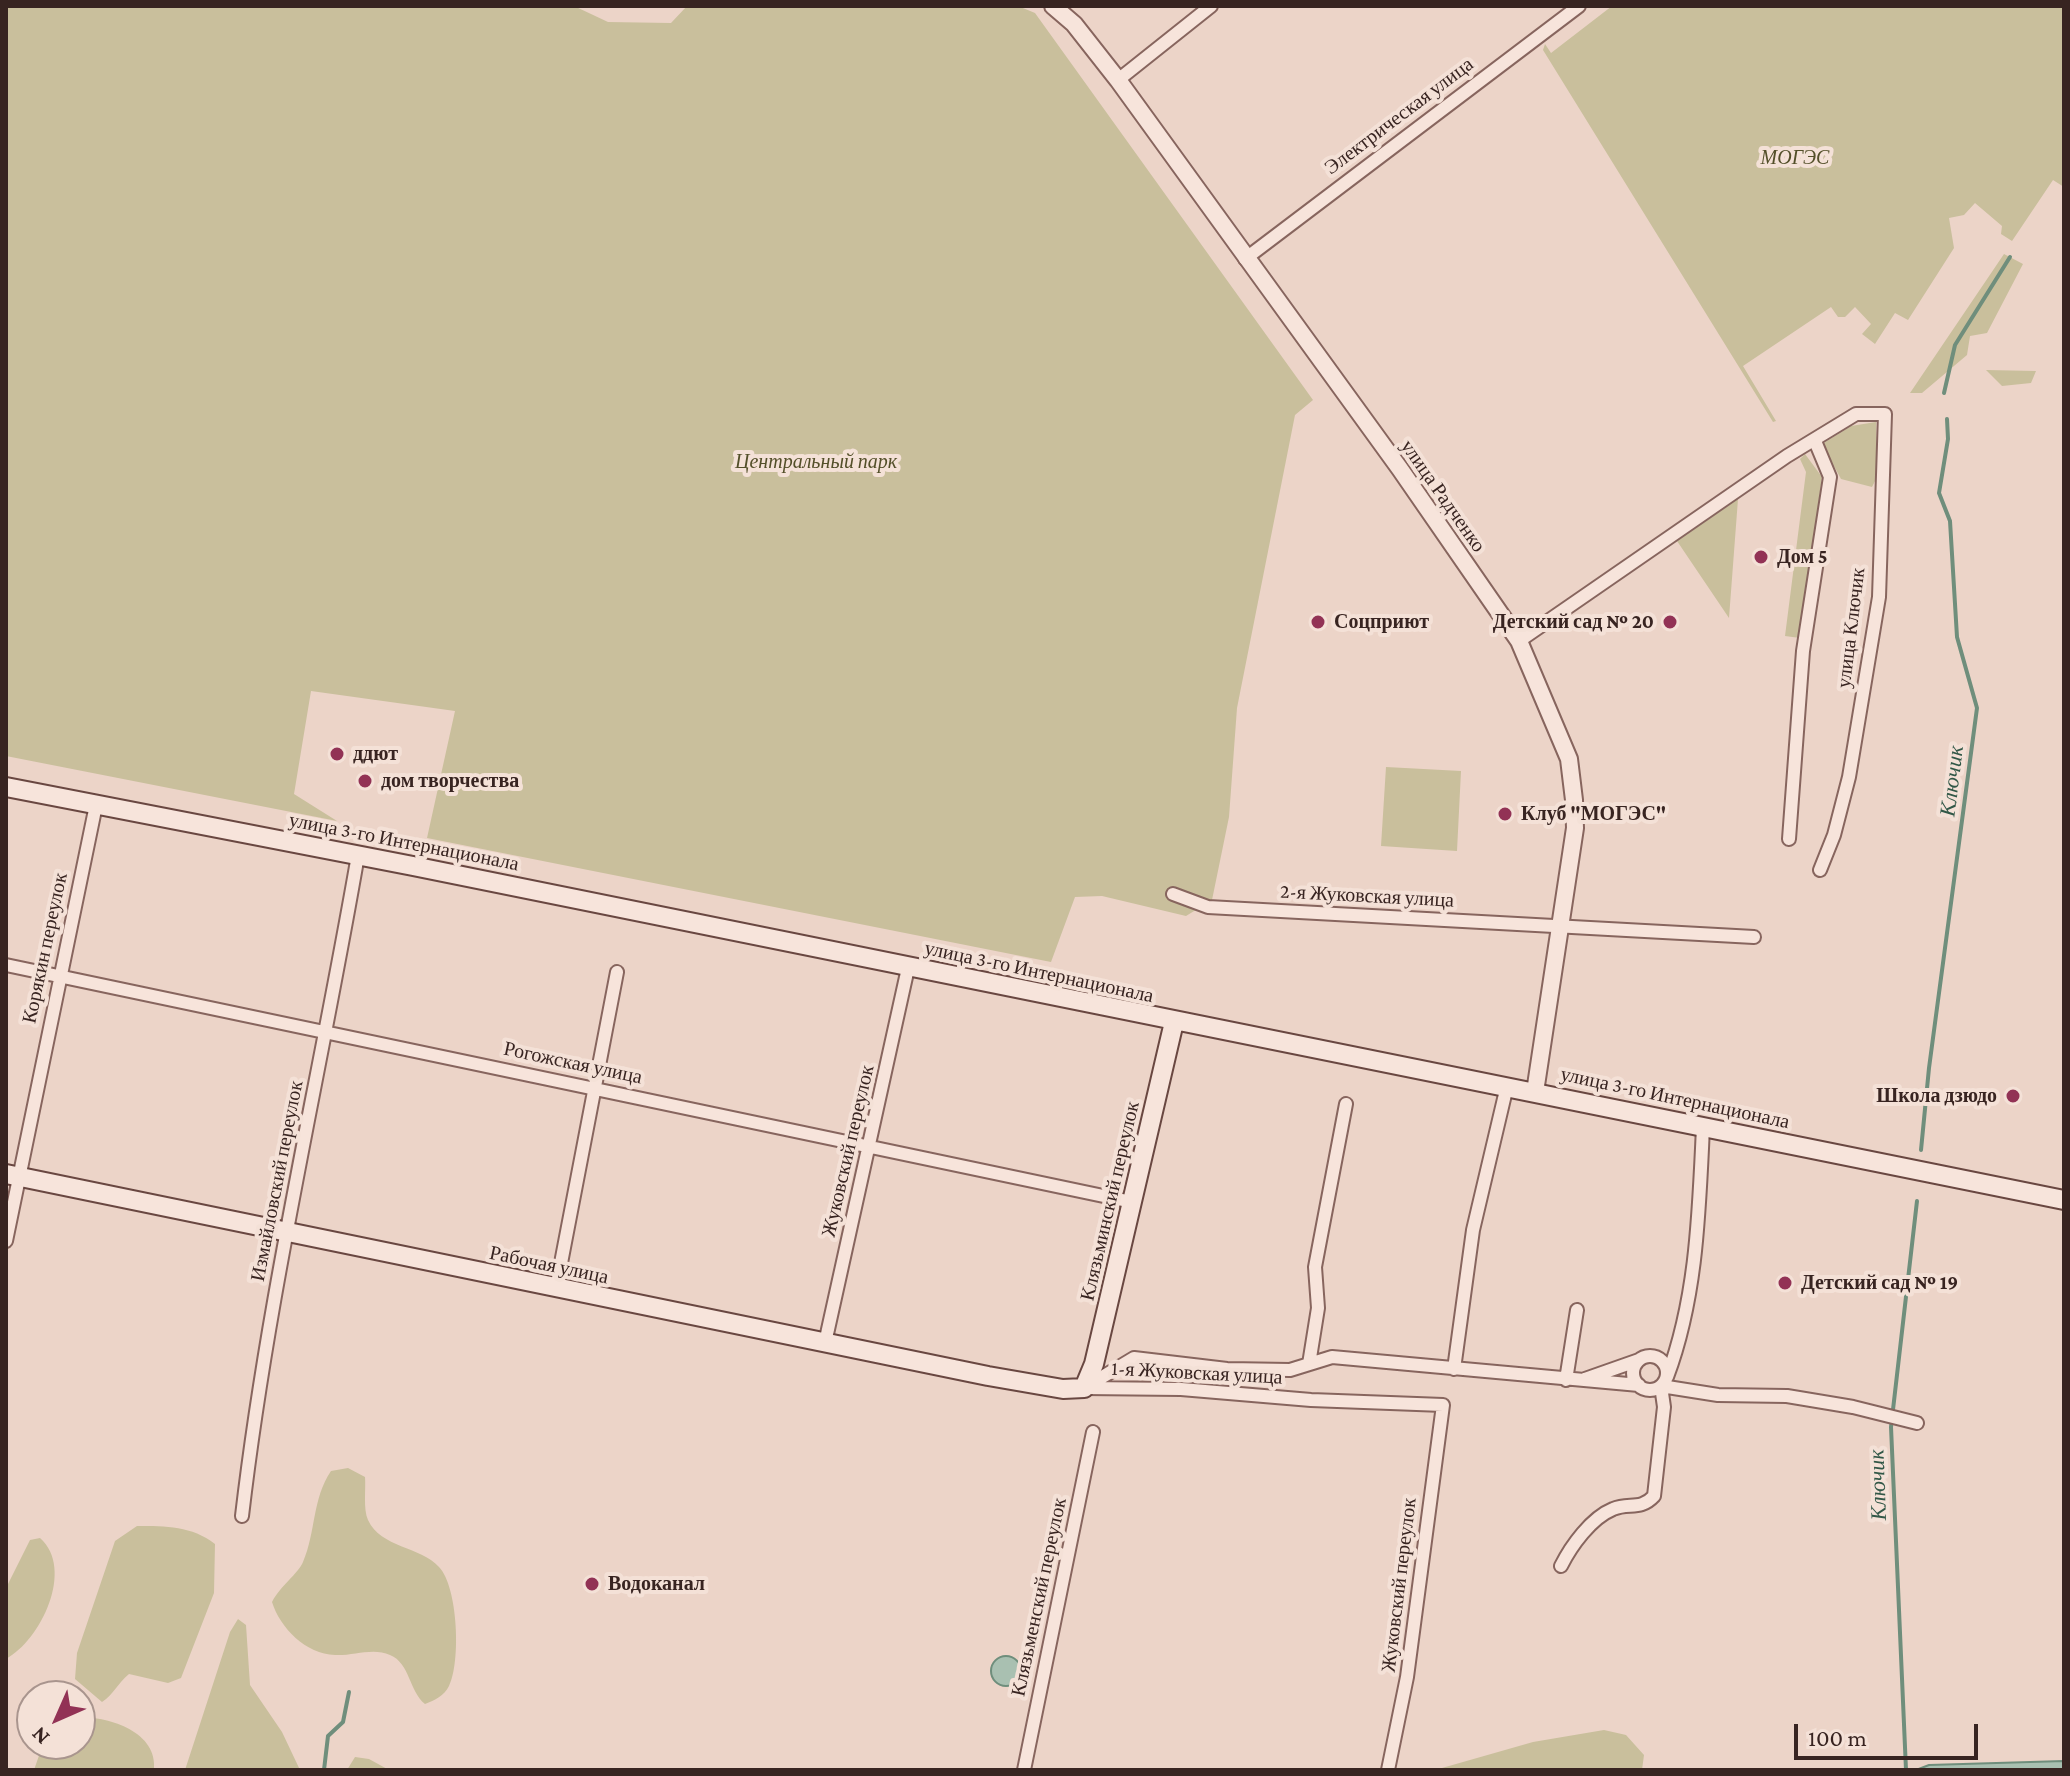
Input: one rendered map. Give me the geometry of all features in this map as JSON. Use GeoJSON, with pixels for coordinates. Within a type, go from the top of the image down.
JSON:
{"type":"FeatureCollection","features":[{"type":"Feature","properties":{"kind":"main road","name":"улица 3-го Интернационала"},"geometry":{"type":"LineString","coordinates":[[6,787],[358,855],[2064,1200]]}},
{"type":"Feature","properties":{"kind":"main road","name":"Клязьминский переулок"},"geometry":{"type":"LineString","coordinates":[[1084,1388],[1094,1364],[1174,1022]]}},
{"type":"Feature","properties":{"kind":"main road","name":"Рабочая улица"},"geometry":{"type":"LineString","coordinates":[[11,1175],[825,1343],[1063,1389],[1084,1388]]}},
{"type":"Feature","properties":{"kind":"street","name":"улица Радченко"},"geometry":{"type":"LineString","coordinates":[[1053,6],[1074,24],[1118,80],[1400,469],[1519,641],[1569,759],[1575,828],[1535,1092]]}},
{"type":"Feature","properties":{"kind":"street"},"geometry":{"type":"LineString","coordinates":[[1118,80],[1211,6]]}},
{"type":"Feature","properties":{"kind":"street","name":"Электрическая улица"},"geometry":{"type":"LineString","coordinates":[[1245,259],[1579,6]]}},
{"type":"Feature","properties":{"kind":"street","name":"улица Ключик"},"geometry":{"type":"LineString","coordinates":[[1519,641],[1787,456],[1856,414],[1885,414],[1879,597],[1849,777],[1834,835],[1820,870]]}},
{"type":"Feature","properties":{"kind":"street"},"geometry":{"type":"LineString","coordinates":[[1789,839],[1803,651],[1830,477],[1815,441]]}},
{"type":"Feature","properties":{"kind":"street","name":"Корякин переулок"},"geometry":{"type":"LineString","coordinates":[[6,1241],[11,1175],[60,975],[96,805]]}},
{"type":"Feature","properties":{"kind":"street","name":"Измайловский переулок"},"geometry":{"type":"LineString","coordinates":[[242,1516],[264,1346],[289,1234],[358,855]]}},
{"type":"Feature","properties":{"kind":"street","name":"2-я Жуковская улица"},"geometry":{"type":"LineString","coordinates":[[1173,894],[1208,907],[1754,937]]}},
{"type":"Feature","properties":{"kind":"street","name":"Рогожская улица"},"geometry":{"type":"LineString","coordinates":[[6,965],[1132,1202]]}},
{"type":"Feature","properties":{"kind":"street","name":"Жуковский переулок"},"geometry":{"type":"LineString","coordinates":[[825,1343],[908,968]]}},
{"type":"Feature","properties":{"kind":"street"},"geometry":{"type":"LineString","coordinates":[[556,1289],[617,972]]}},
{"type":"Feature","properties":{"kind":"street"},"geometry":{"type":"LineString","coordinates":[[1454,1369],[1473,1230],[1507,1086]]}},
{"type":"Feature","properties":{"kind":"street"},"geometry":{"type":"LineString","coordinates":[[1309,1364],[1318,1308],[1315,1267],[1346,1104]]}},
{"type":"Feature","properties":{"kind":"street"},"geometry":{"type":"LineString","coordinates":[[1639,1360],[1633,1375],[1639,1385],[1649,1390],[1664,1381],[1677,1346],[1694,1260],[1703,1127]]}},
{"type":"Feature","properties":{"kind":"street"},"geometry":{"type":"LineString","coordinates":[[1577,1310],[1572,1381],[1639,1360],[1657,1358],[1677,1346]]}},
{"type":"Feature","properties":{"kind":"street","name":"1-я Жуковская улица"},"geometry":{"type":"LineString","coordinates":[[1084,1388],[1134,1358],[1227,1369],[1290,1370],[1332,1357],[1639,1385]]}},
{"type":"Feature","properties":{"kind":"street"},"geometry":{"type":"LineString","coordinates":[[1561,1566],[1581,1537],[1601,1517],[1615,1508],[1636,1508],[1647,1504],[1654,1496],[1664,1407],[1665,1366],[1657,1358]]}},
{"type":"Feature","properties":{"kind":"street"},"geometry":{"type":"LineString","coordinates":[[1664,1381],[1718,1395],[1787,1396],[1917,1423]]}},
{"type":"Feature","properties":{"kind":"street","name":"1-я Жуковская улица"},"geometry":{"type":"LineString","coordinates":[[1084,1388],[1181,1389],[1311,1400],[1443,1405]]}},
{"type":"Feature","properties":{"kind":"street","name":"Жуковский переулок"},"geometry":{"type":"LineString","coordinates":[[1388,1770],[1407,1677],[1443,1405]]}},
{"type":"Feature","properties":{"kind":"street","name":"Клязьменский переулок"},"geometry":{"type":"LineString","coordinates":[[1024,1770],[1093,1432]]}},
{"type":"Feature","properties":{"kind":"green space","name":"Центральный парк"},"geometry":{"type":"Polygon","coordinates":[[[6,6],[574,6],[608,22],[671,23],[687,6],[1018,6],[1035,13],[1313,400],[1295,415],[1237,708],[1229,817],[1212,900],[1186,916],[1102,896],[1075,897],[1051,962],[427,838],[455,711],[311,691],[294,794],[337,821],[6,756],[6,6]]]}},
{"type":"Feature","properties":{"kind":"green space","name":"МОГЭС"},"geometry":{"type":"Polygon","coordinates":[[[1612,6],[2064,6],[2064,187],[2053,180],[2012,241],[2001,234],[2002,226],[1975,203],[1964,215],[1949,218],[1954,248],[1908,320],[1895,313],[1875,344],[1862,334],[1871,324],[1855,307],[1845,317],[1838,317],[1831,307],[1743,366],[1776,421],[1773,422],[1543,50],[1545,44],[1551,53],[1612,6]]]}},
{"type":"Feature","properties":{"kind":"green space"},"geometry":{"type":"Polygon","coordinates":[[[2004,254],[2023,264],[1987,333],[1970,336],[1967,355],[1922,393],[1910,393],[2004,254]]]}},
{"type":"Feature","properties":{"kind":"green space"},"geometry":{"type":"Polygon","coordinates":[[[1986,370],[2036,371],[2031,383],[2002,386],[1986,370]]]}},
{"type":"Feature","properties":{"kind":"green space"},"geometry":{"type":"Polygon","coordinates":[[[1876,422],[1877,477],[1872,487],[1841,479],[1822,444],[1851,426],[1876,422]]]}},
{"type":"Feature","properties":{"kind":"green space"},"geometry":{"type":"Polygon","coordinates":[[[1805,454],[1822,477],[1800,638],[1785,636],[1806,472],[1800,459],[1805,454]]]}},
{"type":"Feature","properties":{"kind":"green space"},"geometry":{"type":"Polygon","coordinates":[[[1738,499],[1729,618],[1677,541],[1738,499]]]}},
{"type":"Feature","properties":{"kind":"green space"},"geometry":{"type":"Polygon","coordinates":[[[1386,767],[1461,771],[1457,851],[1381,846],[1386,767]]]}},
{"type":"Feature","properties":{"kind":"green space"},"geometry":{"type":"Polygon","coordinates":[[[348,1468],[365,1477],[366,1510],[374,1529],[391,1542],[431,1560],[439,1567],[450,1591],[456,1625],[453,1675],[445,1692],[425,1704],[397,1659],[377,1652],[335,1655],[314,1650],[288,1630],[272,1602],[303,1562],[320,1493],[331,1471],[348,1468]]]}},
{"type":"Feature","properties":{"kind":"green space"},"geometry":{"type":"Polygon","coordinates":[[[137,1526],[188,1530],[206,1538],[215,1544],[214,1593],[181,1678],[168,1683],[129,1674],[102,1702],[96,1697],[96,1680],[75,1679],[77,1653],[115,1541],[137,1526]]]}},
{"type":"Feature","properties":{"kind":"green space"},"geometry":{"type":"Polygon","coordinates":[[[40,1538],[50,1551],[54,1567],[54,1585],[49,1603],[31,1636],[6,1659],[6,1588],[30,1540],[40,1538]]]}},
{"type":"Feature","properties":{"kind":"green space"},"geometry":{"type":"Polygon","coordinates":[[[238,1619],[246,1625],[250,1685],[282,1732],[300,1770],[185,1770],[230,1632],[238,1619]]]}},
{"type":"Feature","properties":{"kind":"green space"},"geometry":{"type":"Polygon","coordinates":[[[96,1719],[130,1729],[140,1737],[153,1757],[154,1770],[34,1770],[37,1760],[96,1760],[96,1719]]]}},
{"type":"Feature","properties":{"kind":"green space"},"geometry":{"type":"Polygon","coordinates":[[[1604,1730],[1626,1735],[1644,1755],[1642,1770],[1435,1770],[1533,1742],[1604,1730]]]}},
{"type":"Feature","properties":{"kind":"green space"},"geometry":{"type":"Polygon","coordinates":[[[355,1757],[369,1759],[389,1770],[347,1770],[355,1757]]]}},
{"type":"Feature","properties":{"kind":"shaded area"},"geometry":{"type":"Polygon","coordinates":[[[1006,1656],[1016,1661],[1021,1671],[1016,1681],[1006,1686],[996,1681],[991,1671],[996,1661],[1006,1656]]]}},
{"type":"Feature","properties":{"kind":"shaded area"},"geometry":{"type":"Polygon","coordinates":[[[2064,1761],[2064,1770],[1916,1770],[1929,1765],[2064,1761]]]}},
{"type":"Feature","properties":{"kind":"waterway","name":"Ключик"},"geometry":{"type":"LineString","coordinates":[[1944,393],[1955,345],[2010,257]]}},
{"type":"Feature","properties":{"kind":"waterway","name":"Ключик"},"geometry":{"type":"LineString","coordinates":[[1921,1150],[1977,708],[1957,637],[1950,521],[1939,493],[1948,439],[1947,419]]}},
{"type":"Feature","properties":{"kind":"waterway","name":"Ключик"},"geometry":{"type":"LineString","coordinates":[[1906,1770],[1891,1427],[1917,1201]]}},
{"type":"Feature","properties":{"kind":"waterway"},"geometry":{"type":"LineString","coordinates":[[324,1770],[328,1736],[343,1722],[349,1692]]}},
{"type":"Feature","properties":{"kind":"place","name":"Дом 5"},"geometry":{"type":"Point","coordinates":[1761,557]}},
{"type":"Feature","properties":{"kind":"place","name":"Соцприют"},"geometry":{"type":"Point","coordinates":[1318,622]}},
{"type":"Feature","properties":{"kind":"place","name":"Детский сад № 20"},"geometry":{"type":"Point","coordinates":[1670,622]}},
{"type":"Feature","properties":{"kind":"place","name":"ддют"},"geometry":{"type":"Point","coordinates":[337,754]}},
{"type":"Feature","properties":{"kind":"place","name":"дом творчества"},"geometry":{"type":"Point","coordinates":[365,781]}},
{"type":"Feature","properties":{"kind":"place","name":"Клуб \"МОГЭС\""},"geometry":{"type":"Point","coordinates":[1505,814]}},
{"type":"Feature","properties":{"kind":"place","name":"Школа дзюдо"},"geometry":{"type":"Point","coordinates":[2013,1096]}},
{"type":"Feature","properties":{"kind":"place","name":"Детский сад № 19"},"geometry":{"type":"Point","coordinates":[1785,1283]}},
{"type":"Feature","properties":{"kind":"place","name":"Водоканал"},"geometry":{"type":"Point","coordinates":[592,1584]}}]}
